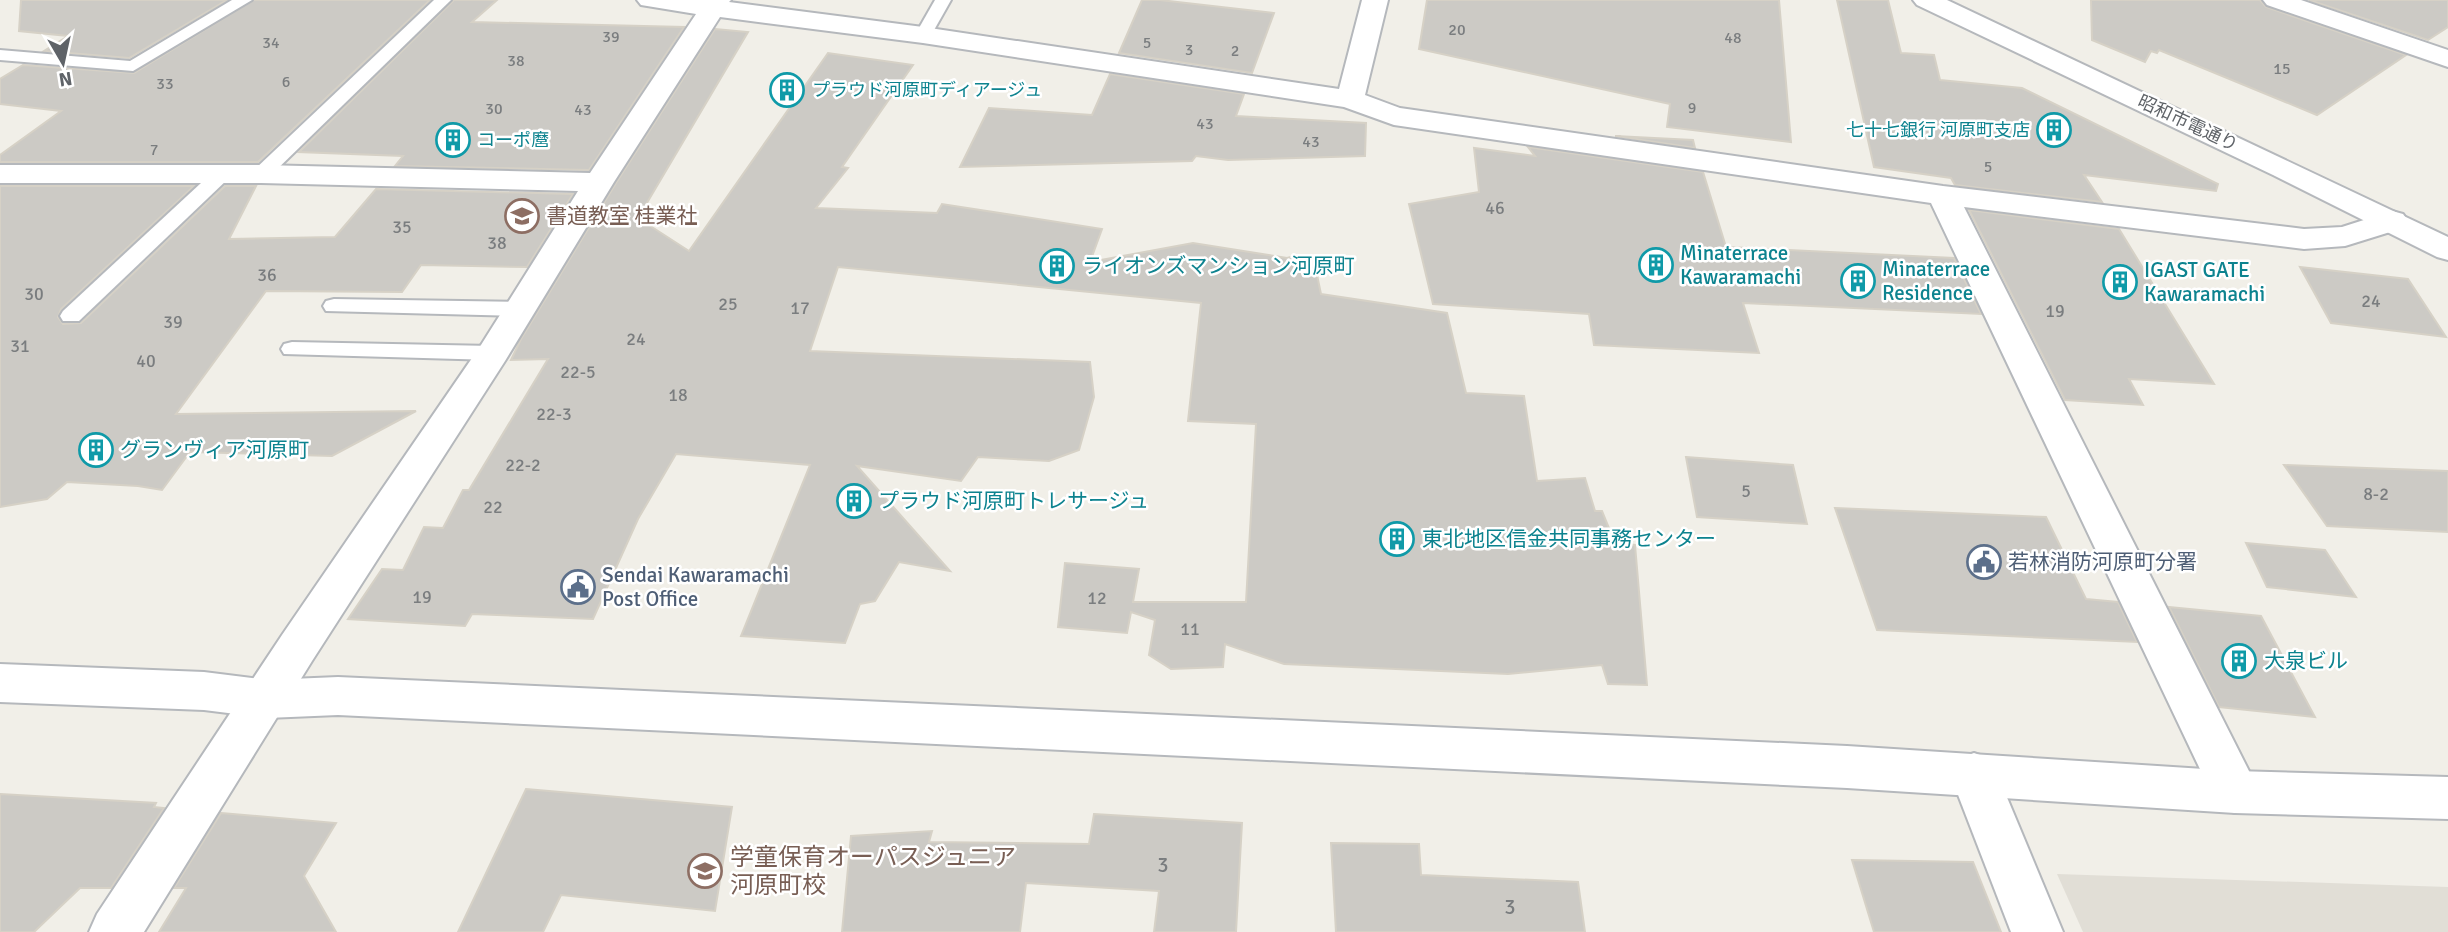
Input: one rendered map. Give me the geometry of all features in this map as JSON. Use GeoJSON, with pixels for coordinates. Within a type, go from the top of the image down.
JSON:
{"type":"FeatureCollection","features":[{"type":"Feature","properties":{"kind":"street"},"geometry":{"type":"LineString","coordinates":[[650,0],[716,4],[1350,99],[1394,116],[1942,195],[2304,239],[2345,236],[2392,221]]}},
{"type":"Feature","properties":{"kind":"street"},"geometry":{"type":"LineString","coordinates":[[1350,99],[1375,0]]}},
{"type":"Feature","properties":{"kind":"street","name":"昭和市電通り"},"geometry":{"type":"LineString","coordinates":[[1926,0],[2448,250]]}},
{"type":"Feature","properties":{"kind":"street"},"geometry":{"type":"LineString","coordinates":[[2276,0],[2448,59]]}},
{"type":"Feature","properties":{"kind":"street"},"geometry":{"type":"LineString","coordinates":[[115,932],[267,699],[297,648],[493,353],[599,181],[716,4]]}},
{"type":"Feature","properties":{"kind":"street"},"geometry":{"type":"LineString","coordinates":[[0,174],[261,174],[599,181]]}},
{"type":"Feature","properties":{"kind":"street"},"geometry":{"type":"LineString","coordinates":[[1942,195],[2235,792]]}},
{"type":"Feature","properties":{"kind":"street"},"geometry":{"type":"LineString","coordinates":[[0,683],[204,691],[267,699],[366,698],[1973,775],[2235,792],[2448,798]]}},
{"type":"Feature","properties":{"kind":"street"},"geometry":{"type":"LineString","coordinates":[[1973,775],[2037,932]]}},
{"type":"Feature","properties":{"kind":"lane"},"geometry":{"type":"LineString","coordinates":[[0,68],[9,55],[133,66],[244,0]]}},
{"type":"Feature","properties":{"kind":"lane"},"geometry":{"type":"LineString","coordinates":[[261,174],[443,0]]}},
{"type":"Feature","properties":{"kind":"lane"},"geometry":{"type":"LineString","coordinates":[[923,35],[943,0]]}},
{"type":"Feature","properties":{"kind":"lane"},"geometry":{"type":"LineString","coordinates":[[71,316],[222,174]]}},
{"type":"Feature","properties":{"kind":"lane"},"geometry":{"type":"LineString","coordinates":[[334,306],[520,309]]}},
{"type":"Feature","properties":{"kind":"lane"},"geometry":{"type":"LineString","coordinates":[[292,349],[493,353]]}},
{"type":"Feature","properties":{"kind":"shaded area"},"geometry":{"type":"Polygon","coordinates":[[[2057,874],[2448,887],[2448,932],[2083,932],[2057,874]]]}},
{"type":"Feature","properties":{"kind":"building"},"geometry":{"type":"Polygon","coordinates":[[[21,0],[227,0],[129,58],[44,51],[68,36],[19,31],[21,0]]]}},
{"type":"Feature","properties":{"kind":"building"},"geometry":{"type":"Polygon","coordinates":[[[254,0],[430,0],[258,162],[0,162],[0,155],[61,111],[0,104],[0,79],[23,65],[134,73],[254,0]]]}},
{"type":"Feature","properties":{"kind":"building"},"geometry":{"type":"Polygon","coordinates":[[[454,0],[497,0],[472,22],[684,27],[589,170],[395,166],[403,156],[299,152],[454,0]]]}},
{"type":"Feature","properties":{"kind":"building"},"geometry":{"type":"Polygon","coordinates":[[[1142,0],[1274,13],[1252,73],[1119,53],[1142,0]]]}},
{"type":"Feature","properties":{"kind":"building"},"geometry":{"type":"Polygon","coordinates":[[[1427,0],[1779,0],[1791,142],[1667,127],[1670,104],[1419,49],[1427,0]]]}},
{"type":"Feature","properties":{"kind":"building"},"geometry":{"type":"Polygon","coordinates":[[[1837,0],[1888,0],[1901,53],[1934,55],[1940,80],[2022,88],[2218,184],[2216,191],[2084,175],[2102,202],[1955,185],[1951,178],[1874,167],[1837,0]]]}},
{"type":"Feature","properties":{"kind":"building"},"geometry":{"type":"Polygon","coordinates":[[[2091,0],[2260,0],[2266,7],[2406,55],[2317,115],[2159,50],[2157,53],[2151,51],[2145,62],[2092,40],[2091,0]]]}},
{"type":"Feature","properties":{"kind":"building"},"geometry":{"type":"Polygon","coordinates":[[[2309,0],[2448,0],[2448,27],[2428,40],[2309,0]]]}},
{"type":"Feature","properties":{"kind":"building"},"geometry":{"type":"Polygon","coordinates":[[[715,29],[748,32],[638,218],[689,251],[828,53],[913,65],[842,167],[848,168],[816,208],[937,213],[942,204],[1102,229],[1090,262],[1193,243],[1287,258],[1294,256],[1316,270],[1321,294],[1447,313],[1466,393],[1524,396],[1537,481],[1585,478],[1595,511],[1602,511],[1615,543],[1635,545],[1647,685],[1608,684],[1602,665],[1508,674],[1284,664],[1225,644],[1223,667],[1171,669],[1149,655],[1155,620],[1131,612],[1127,633],[1058,627],[1065,563],[1139,569],[1133,602],[1246,602],[1256,424],[1188,421],[1201,303],[838,267],[810,351],[1090,362],[1094,397],[1079,450],[1049,461],[978,457],[961,481],[857,466],[950,571],[899,562],[875,601],[860,604],[845,643],[741,636],[810,465],[676,454],[638,519],[593,619],[472,614],[465,626],[348,619],[382,569],[403,570],[424,527],[443,528],[463,490],[469,490],[548,359],[511,360],[521,339],[616,183],[715,29]]]}},
{"type":"Feature","properties":{"kind":"building"},"geometry":{"type":"Polygon","coordinates":[[[1110,74],[1244,94],[1236,116],[1366,123],[1365,156],[1228,160],[1196,156],[1192,161],[960,167],[989,108],[1092,115],[1110,74]]]}},
{"type":"Feature","properties":{"kind":"building"},"geometry":{"type":"Polygon","coordinates":[[[1615,136],[1693,140],[1695,148],[1615,136]]]}},
{"type":"Feature","properties":{"kind":"building"},"geometry":{"type":"Polygon","coordinates":[[[1528,147],[1703,172],[1726,247],[1954,258],[1981,314],[1743,303],[1759,353],[1594,345],[1589,314],[1433,304],[1409,204],[1479,192],[1474,148],[1535,156],[1528,147]]]}},
{"type":"Feature","properties":{"kind":"building"},"geometry":{"type":"Polygon","coordinates":[[[0,186],[194,186],[61,309],[58,317],[63,324],[81,323],[225,186],[256,186],[229,239],[335,237],[376,189],[573,194],[527,267],[421,265],[402,292],[266,291],[176,414],[416,411],[332,456],[190,452],[162,490],[67,482],[47,499],[0,507],[0,186]]]}},
{"type":"Feature","properties":{"kind":"building"},"geometry":{"type":"Polygon","coordinates":[[[1969,210],[2119,229],[2214,384],[2129,379],[2143,405],[2065,400],[1969,210]]]}},
{"type":"Feature","properties":{"kind":"building"},"geometry":{"type":"Polygon","coordinates":[[[2300,267],[2408,279],[2446,337],[2331,323],[2300,267]]]}},
{"type":"Feature","properties":{"kind":"building"},"geometry":{"type":"Polygon","coordinates":[[[1686,457],[1793,465],[1807,524],[1697,517],[1686,457]]]}},
{"type":"Feature","properties":{"kind":"building"},"geometry":{"type":"Polygon","coordinates":[[[2284,465],[2448,471],[2448,532],[2327,526],[2284,465]]]}},
{"type":"Feature","properties":{"kind":"building"},"geometry":{"type":"Polygon","coordinates":[[[1835,508],[2046,517],[2086,599],[2118,602],[2137,642],[1877,630],[1835,508]]]}},
{"type":"Feature","properties":{"kind":"building"},"geometry":{"type":"Polygon","coordinates":[[[2246,543],[2325,550],[2356,597],[2267,587],[2246,543]]]}},
{"type":"Feature","properties":{"kind":"building","name":"大泉ビル"},"geometry":{"type":"Polygon","coordinates":[[[2169,607],[2261,616],[2315,717],[2219,707],[2169,607]]]}},
{"type":"Feature","properties":{"kind":"building"},"geometry":{"type":"Polygon","coordinates":[[[526,789],[732,807],[715,911],[561,895],[543,932],[458,932],[526,789]]]}},
{"type":"Feature","properties":{"kind":"building"},"geometry":{"type":"Polygon","coordinates":[[[0,794],[156,803],[154,807],[164,808],[111,888],[80,888],[34,932],[0,932],[0,794]]]}},
{"type":"Feature","properties":{"kind":"building"},"geometry":{"type":"Polygon","coordinates":[[[221,813],[336,823],[304,876],[336,932],[159,932],[186,888],[174,888],[221,813]]]}},
{"type":"Feature","properties":{"kind":"building"},"geometry":{"type":"Polygon","coordinates":[[[1094,814],[1242,823],[1236,932],[1154,932],[1159,891],[1026,883],[1020,932],[842,932],[851,836],[932,831],[929,842],[1089,844],[1094,814]]]}},
{"type":"Feature","properties":{"kind":"building"},"geometry":{"type":"Polygon","coordinates":[[[1331,843],[1419,844],[1421,875],[1578,882],[1585,932],[1336,932],[1331,843]]]}},
{"type":"Feature","properties":{"kind":"building"},"geometry":{"type":"Polygon","coordinates":[[[1852,860],[1973,862],[2001,932],[1874,932],[1852,860]]]}},
{"type":"Feature","properties":{"kind":"place","name":"プラウド河原町ディアージュ"},"geometry":{"type":"Point","coordinates":[787,90]}},
{"type":"Feature","properties":{"kind":"place","name":"七十七銀行 河原町支店"},"geometry":{"type":"Point","coordinates":[2054,130]}},
{"type":"Feature","properties":{"kind":"place","name":"コーポ麿"},"geometry":{"type":"Point","coordinates":[453,140]}},
{"type":"Feature","properties":{"kind":"place","name":"書道教室 桂業社"},"geometry":{"type":"Point","coordinates":[522,216]}},
{"type":"Feature","properties":{"kind":"place","name":"Minaterrace Kawaramachi"},"geometry":{"type":"Point","coordinates":[1656,265]}},
{"type":"Feature","properties":{"kind":"place","name":"ライオンズマンション河原町"},"geometry":{"type":"Point","coordinates":[1057,266]}},
{"type":"Feature","properties":{"kind":"place","name":"Minaterrace Residence"},"geometry":{"type":"Point","coordinates":[1858,281]}},
{"type":"Feature","properties":{"kind":"place","name":"IGAST GATE Kawaramachi"},"geometry":{"type":"Point","coordinates":[2120,282]}},
{"type":"Feature","properties":{"kind":"place","name":"グランヴィア河原町"},"geometry":{"type":"Point","coordinates":[96,450]}},
{"type":"Feature","properties":{"kind":"place","name":"プラウド河原町トレサージュ"},"geometry":{"type":"Point","coordinates":[854,501]}},
{"type":"Feature","properties":{"kind":"place","name":"東北地区信金共同事務センター"},"geometry":{"type":"Point","coordinates":[1397,539]}},
{"type":"Feature","properties":{"kind":"place","name":"若林消防河原町分署"},"geometry":{"type":"Point","coordinates":[1984,562]}},
{"type":"Feature","properties":{"kind":"place","name":"Sendai Kawaramachi Post Office"},"geometry":{"type":"Point","coordinates":[578,587]}},
{"type":"Feature","properties":{"kind":"place","name":"大泉ビル"},"geometry":{"type":"Point","coordinates":[2239,661]}},
{"type":"Feature","properties":{"kind":"place","name":"学童保育オーパスジュニア 河原町校"},"geometry":{"type":"Point","coordinates":[705,871]}}]}
